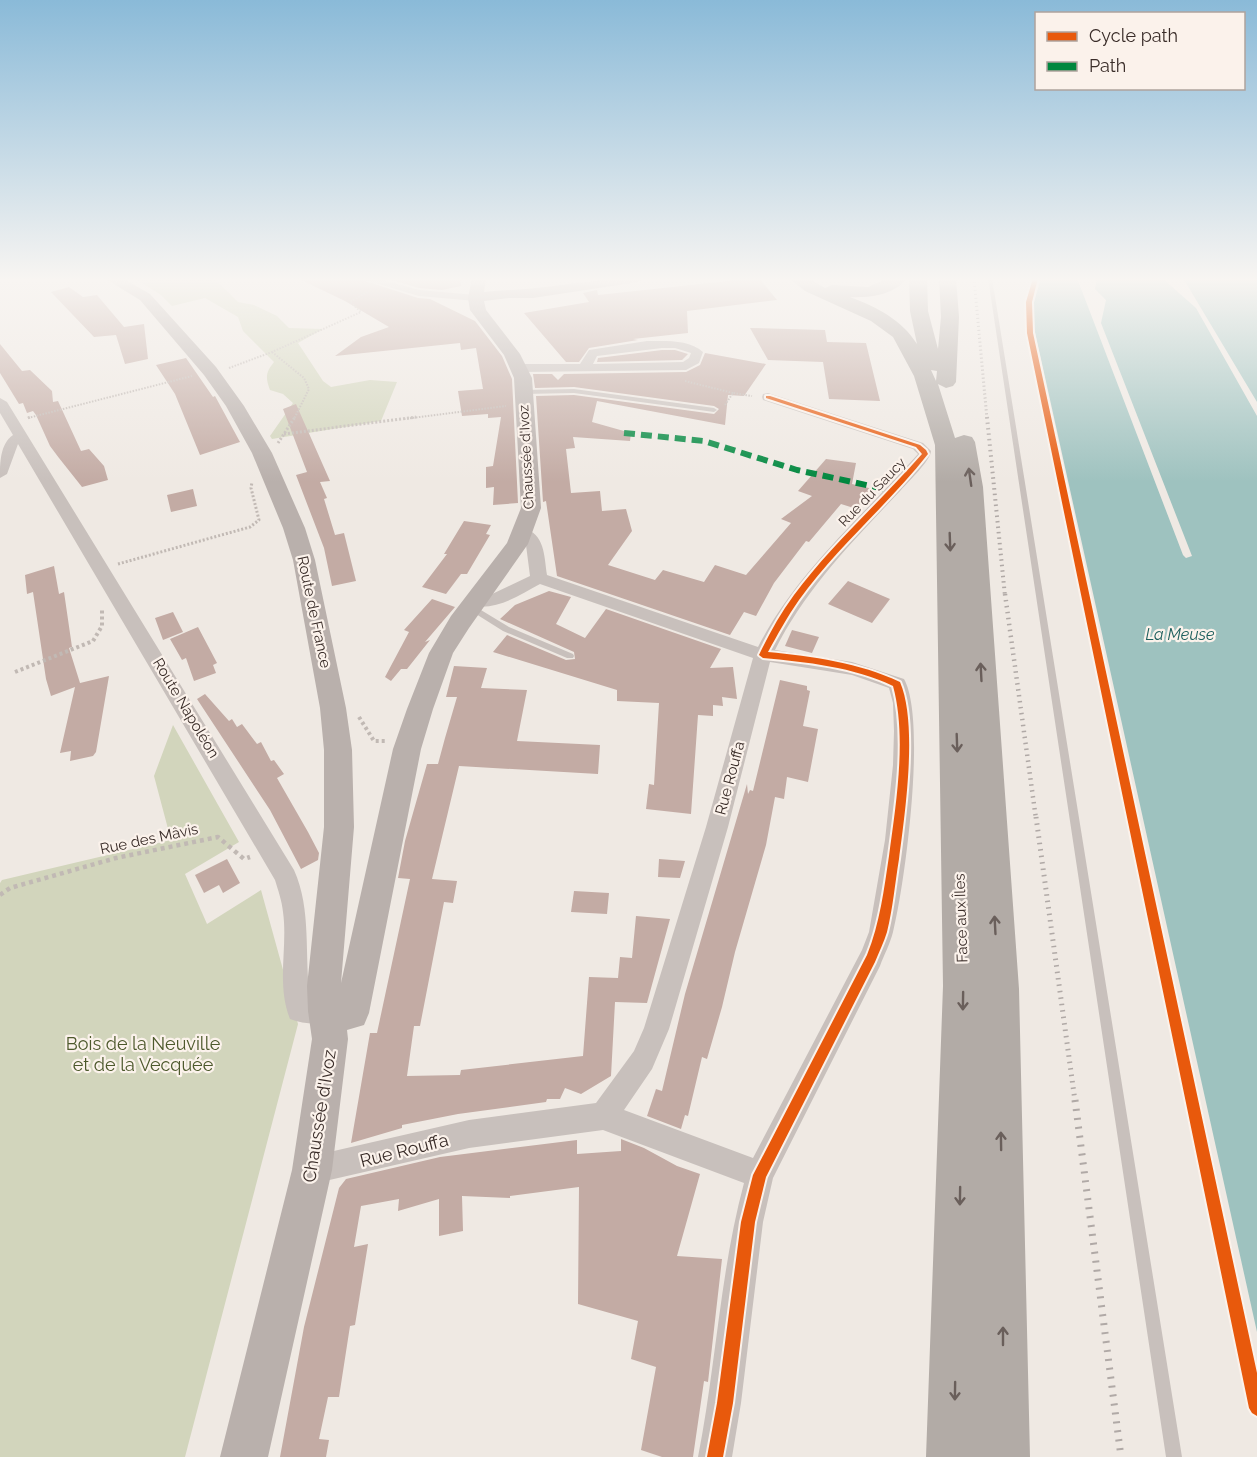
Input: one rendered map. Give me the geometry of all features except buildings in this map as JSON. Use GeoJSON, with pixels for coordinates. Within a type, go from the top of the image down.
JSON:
{"type":"FeatureCollection","features":[{"type":"Feature","properties":{"kind":"highway"},"geometry":{"type":"LineString","coordinates":[[909,346],[957,414],[971,486],[999,988],[1003,1457]]}},
{"type":"Feature","properties":{"kind":"highway"},"geometry":{"type":"LineString","coordinates":[[922,346],[935,382]]}},
{"type":"Feature","properties":{"kind":"highway"},"geometry":{"type":"LineString","coordinates":[[928,346],[935,382]]}},
{"type":"Feature","properties":{"kind":"highway"},"geometry":{"type":"LineString","coordinates":[[935,382],[943,346]]}},
{"type":"Feature","properties":{"kind":"highway","name":"Face aux Îles"},"geometry":{"type":"LineString","coordinates":[[935,382],[946,445],[963,986],[953,1457]]}},
{"type":"Feature","properties":{"kind":"main road","name":"Route de France"},"geometry":{"type":"LineString","coordinates":[[188,346],[212,374],[249,428],[294,528],[304,560],[333,706],[340,786],[324,986],[325,1011]]}},
{"type":"Feature","properties":{"kind":"main road","name":"Chaussée d'Ivoz"},"geometry":{"type":"LineString","coordinates":[[244,1457],[312,1170],[330,1039],[325,1011],[352,1012],[410,741],[441,653],[523,533],[529,518],[531,500],[520,368],[506,346]]}},
{"type":"Feature","properties":{"kind":"street"},"geometry":{"type":"LineString","coordinates":[[585,367],[593,353],[653,346]]}},
{"type":"Feature","properties":{"kind":"street"},"geometry":{"type":"LineString","coordinates":[[520,368],[585,367],[599,369],[686,366],[696,360],[697,352],[684,346]]}},
{"type":"Feature","properties":{"kind":"street","name":"Rue du Saucy"},"geometry":{"type":"LineString","coordinates":[[763,656],[772,633],[802,588],[841,542],[894,491],[925,454],[918,446],[768,397]]}},
{"type":"Feature","properties":{"kind":"street","name":"Route Napoléon"},"geometry":{"type":"LineString","coordinates":[[0,402],[286,877],[295,913],[294,968],[299,1010],[325,1011]]}},
{"type":"Feature","properties":{"kind":"street"},"geometry":{"type":"LineString","coordinates":[[0,474],[16,430]]}},
{"type":"Feature","properties":{"kind":"street"},"geometry":{"type":"LineString","coordinates":[[523,533],[528,533],[533,538],[538,578]]}},
{"type":"Feature","properties":{"kind":"street"},"geometry":{"type":"LineString","coordinates":[[473,604],[493,601],[538,578],[763,656],[782,657],[886,677],[897,684],[902,693],[904,705],[899,806],[882,931],[871,958],[760,1175],[748,1222],[725,1403],[715,1457]]}},
{"type":"Feature","properties":{"kind":"street","name":"Rue Rouffa"},"geometry":{"type":"LineString","coordinates":[[603,1116],[643,1060],[657,1029],[717,827],[763,656]]}},
{"type":"Feature","properties":{"kind":"street","name":"Rue Rouffa"},"geometry":{"type":"LineString","coordinates":[[312,1170],[469,1134],[603,1116],[760,1175]]}},
{"type":"Feature","properties":{"kind":"lane"},"geometry":{"type":"LineString","coordinates":[[1001,346],[1174,1457]]}},
{"type":"Feature","properties":{"kind":"lane"},"geometry":{"type":"LineString","coordinates":[[523,398],[574,391],[714,410]]}},
{"type":"Feature","properties":{"kind":"lane"},"geometry":{"type":"LineString","coordinates":[[473,604],[486,620],[510,633],[570,656]]}},
{"type":"Feature","properties":{"kind":"path"},"geometry":{"type":"LineString","coordinates":[[16,430],[212,374],[224,375],[228,368],[285,346]]}},
{"type":"Feature","properties":{"kind":"path"},"geometry":{"type":"LineString","coordinates":[[272,352],[304,378],[309,389],[297,415],[277,445]]}},
{"type":"Feature","properties":{"kind":"path"},"geometry":{"type":"LineString","coordinates":[[729,390],[733,393]]}},
{"type":"Feature","properties":{"kind":"path"},"geometry":{"type":"LineString","coordinates":[[284,434],[523,398]]}},
{"type":"Feature","properties":{"kind":"path"},"geometry":{"type":"LineString","coordinates":[[100,569],[250,527],[258,520],[251,483],[260,474],[270,471]]}},
{"type":"Feature","properties":{"kind":"path"},"geometry":{"type":"LineString","coordinates":[[15,672],[93,641],[102,626]]}},
{"type":"Feature","properties":{"kind":"path"},"geometry":{"type":"LineString","coordinates":[[333,706],[340,704],[351,708],[365,724],[374,741],[410,741]]}},
{"type":"Feature","properties":{"kind":"green space"},"geometry":{"type":"Polygon","coordinates":[[[258,346],[300,346],[323,381],[331,387],[370,380],[397,382],[381,421],[272,439],[270,436],[293,403],[283,394],[270,390],[267,375],[274,362],[258,346]]]}},
{"type":"Feature","properties":{"kind":"green space","name":"Bois de la Neuville et de la Vecquée"},"geometry":{"type":"Polygon","coordinates":[[[173,725],[239,842],[185,874],[207,924],[261,890],[298,1024],[185,1457],[0,1457],[0,883],[2,880],[171,840],[154,776],[173,725]]]}},
{"type":"Feature","properties":{"kind":"water","name":"La Meuse"},"geometry":{"type":"Polygon","coordinates":[[[1038,346],[1103,346],[1186,558],[1192,556],[1110,346],[1217,346],[1257,416],[1257,1332],[1038,346]]]}},
{"type":"Feature","properties":{"kind":"water"},"geometry":{"type":"Polygon","coordinates":[[[1224,346],[1257,346],[1257,402],[1224,346]]]}},
{"type":"Feature","properties":{"kind":"railway"},"geometry":{"type":"LineString","coordinates":[[980,346],[987,419]]}},
{"type":"Feature","properties":{"kind":"railway"},"geometry":{"type":"LineString","coordinates":[[987,417],[1005,596]]}},
{"type":"Feature","properties":{"kind":"railway"},"geometry":{"type":"LineString","coordinates":[[1005,594],[1036,819]]}},
{"type":"Feature","properties":{"kind":"railway"},"geometry":{"type":"LineString","coordinates":[[1036,817],[1075,1101]]}},
{"type":"Feature","properties":{"kind":"railway"},"geometry":{"type":"LineString","coordinates":[[1075,1100],[1121,1457]]}},
{"type":"Feature","properties":{"kind":"marked path"},"geometry":{"type":"LineString","coordinates":[[624,433],[704,441],[797,470],[894,491]]}},
{"type":"Feature","properties":{"kind":"cycle path"},"geometry":{"type":"LineString","coordinates":[[1033,346],[1257,1408]]}},
{"type":"Feature","properties":{"kind":"cycle path"},"geometry":{"type":"LineString","coordinates":[[715,1457],[725,1403],[748,1222],[760,1175],[879,939],[896,840],[903,765],[902,703],[897,684],[870,673],[852,669],[794,658],[763,655],[795,599],[815,573],[925,454],[918,446],[768,397]]}}]}
